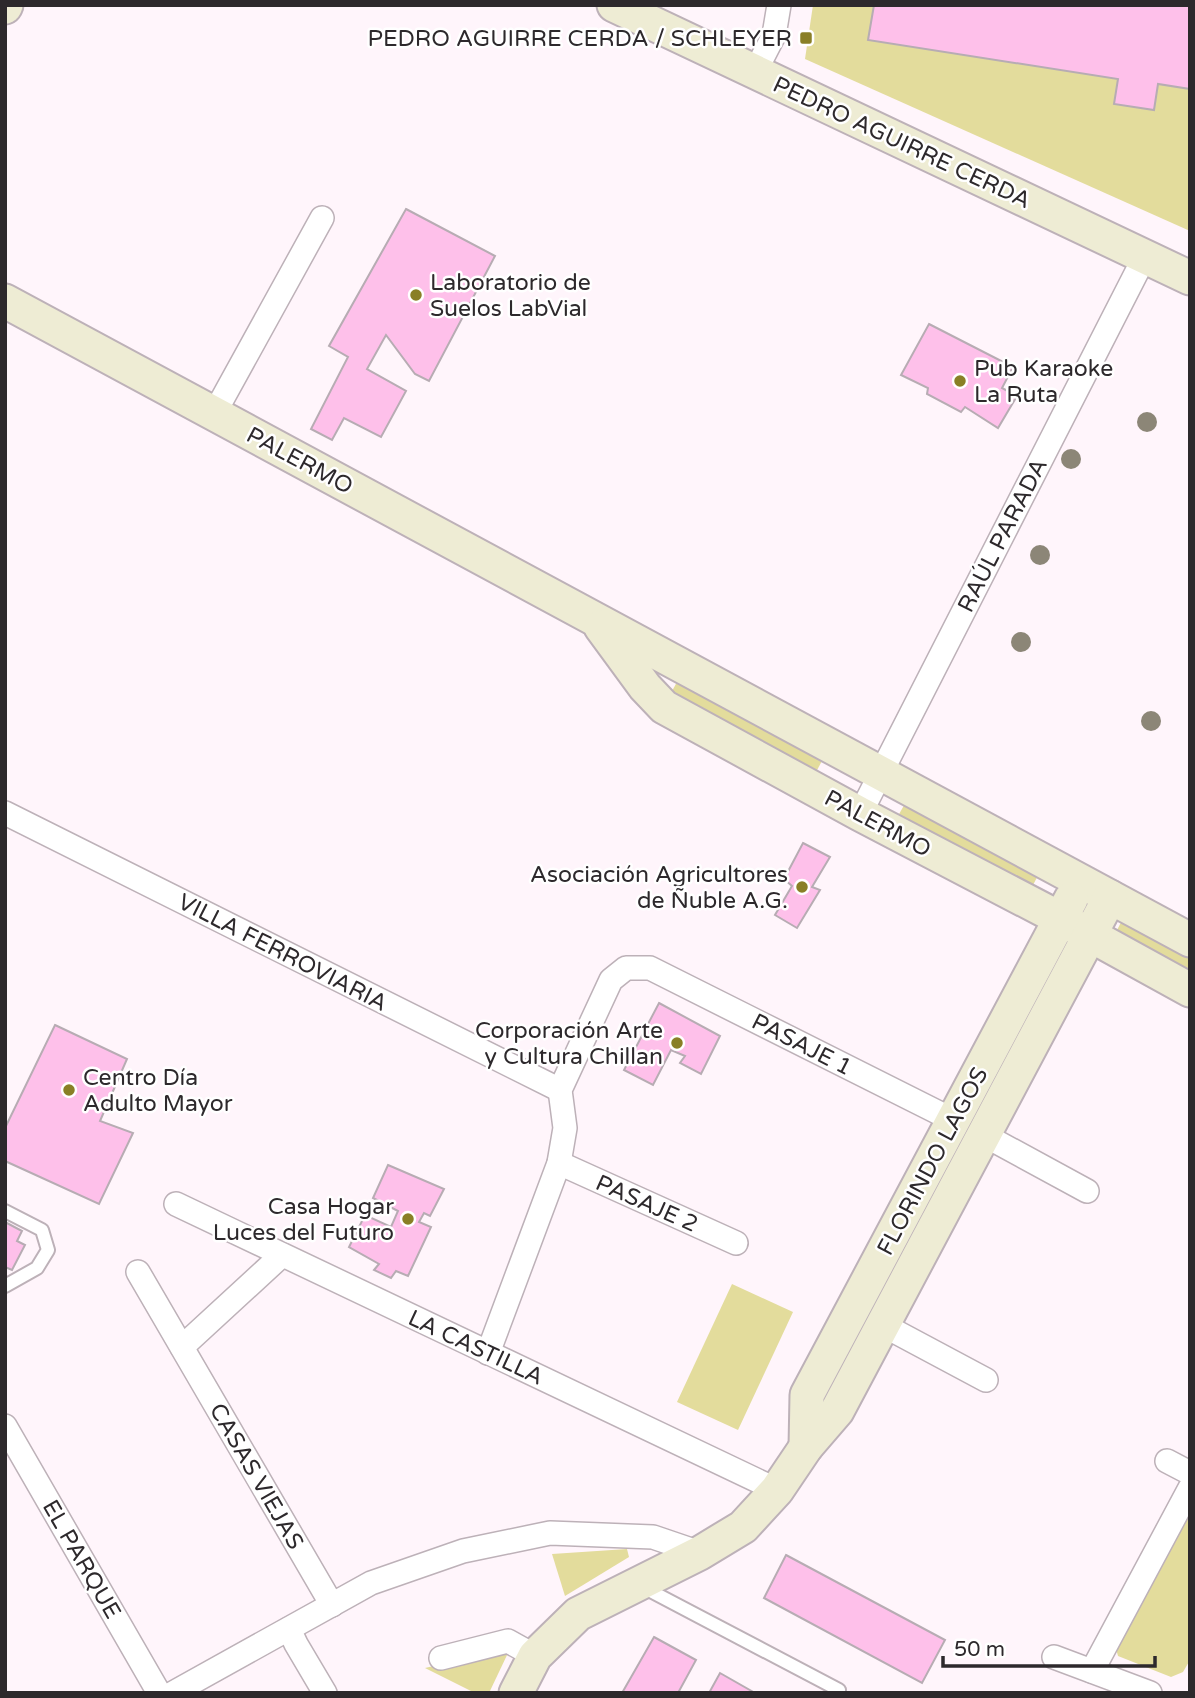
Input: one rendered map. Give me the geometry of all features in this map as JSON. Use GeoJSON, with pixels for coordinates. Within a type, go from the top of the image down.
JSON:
{"type":"FeatureCollection","features":[{"type":"Feature","properties":{"kind":"street","name":"PEDRO AGUIRRE CERDA"},"geometry":{"type":"LineString","coordinates":[[614,5],[1190,278]]}},
{"type":"Feature","properties":{"kind":"street"},"geometry":{"type":"LineString","coordinates":[[755,72],[774,35],[779,5]]}},
{"type":"Feature","properties":{"kind":"street"},"geometry":{"type":"LineString","coordinates":[[214,414],[322,218]]}},
{"type":"Feature","properties":{"kind":"street","name":"RAÚL PARADA"},"geometry":{"type":"LineString","coordinates":[[860,814],[1145,256]]}},
{"type":"Feature","properties":{"kind":"street","name":"PALERMO"},"geometry":{"type":"LineString","coordinates":[[5,301],[1190,940]]}},
{"type":"Feature","properties":{"kind":"street","name":"PALERMO"},"geometry":{"type":"LineString","coordinates":[[596,619],[645,687],[664,707],[1190,990]]}},
{"type":"Feature","properties":{"kind":"street","name":"VILLA FERROVIARIA"},"geometry":{"type":"LineString","coordinates":[[5,813],[560,1090]]}},
{"type":"Feature","properties":{"kind":"street","name":"FLORINDO LAGOS"},"geometry":{"type":"LineString","coordinates":[[806,1447],[807,1395],[1081,881]]}},
{"type":"Feature","properties":{"kind":"street","name":"FLORINDO LAGOS"},"geometry":{"type":"LineString","coordinates":[[516,1693],[536,1656],[578,1614],[700,1553],[743,1527],[777,1490],[806,1447],[837,1411],[1110,897]]}},
{"type":"Feature","properties":{"kind":"street","name":"PASAJE 1"},"geometry":{"type":"LineString","coordinates":[[560,1090],[611,980],[626,968],[650,968],[953,1120]]}},
{"type":"Feature","properties":{"kind":"street"},"geometry":{"type":"LineString","coordinates":[[488,1353],[559,1163],[565,1128],[560,1090]]}},
{"type":"Feature","properties":{"kind":"street"},"geometry":{"type":"LineString","coordinates":[[984,1135],[1087,1191]]}},
{"type":"Feature","properties":{"kind":"street","name":"PASAJE 2"},"geometry":{"type":"LineString","coordinates":[[559,1163],[736,1243]]}},
{"type":"Feature","properties":{"kind":"street","name":"LA CASTILLA"},"geometry":{"type":"LineString","coordinates":[[176,1205],[777,1490]]}},
{"type":"Feature","properties":{"kind":"street"},"geometry":{"type":"LineString","coordinates":[[182,1347],[282,1255]]}},
{"type":"Feature","properties":{"kind":"street","name":"CASAS VIEJAS"},"geometry":{"type":"LineString","coordinates":[[138,1272],[332,1605]]}},
{"type":"Feature","properties":{"kind":"street"},"geometry":{"type":"LineString","coordinates":[[883,1325],[986,1380]]}},
{"type":"Feature","properties":{"kind":"street","name":"EL PARQUE"},"geometry":{"type":"LineString","coordinates":[[5,1426],[159,1693]]}},
{"type":"Feature","properties":{"kind":"street"},"geometry":{"type":"LineString","coordinates":[[1167,1461],[1190,1473]]}},
{"type":"Feature","properties":{"kind":"street"},"geometry":{"type":"LineString","coordinates":[[1093,1671],[1190,1488]]}},
{"type":"Feature","properties":{"kind":"street"},"geometry":{"type":"LineString","coordinates":[[173,1693],[371,1583],[463,1551],[550,1533],[653,1537],[700,1553]]}},
{"type":"Feature","properties":{"kind":"street"},"geometry":{"type":"LineString","coordinates":[[289,1629],[325,1693]]}},
{"type":"Feature","properties":{"kind":"street"},"geometry":{"type":"LineString","coordinates":[[441,1658],[508,1641],[536,1656]]}},
{"type":"Feature","properties":{"kind":"street"},"geometry":{"type":"LineString","coordinates":[[1054,1657],[1150,1693]]}},
{"type":"Feature","properties":{"kind":"lane"},"geometry":{"type":"LineString","coordinates":[[5,1211],[42,1230],[48,1250],[37,1268],[5,1286]]}},
{"type":"Feature","properties":{"kind":"lane"},"geometry":{"type":"LineString","coordinates":[[638,1584],[839,1690]]}},
{"type":"Feature","properties":{"kind":"shaded area"},"geometry":{"type":"Polygon","coordinates":[[[813,5],[1190,5],[1190,231],[805,59],[813,5]]]}},
{"type":"Feature","properties":{"kind":"shaded area"},"geometry":{"type":"Polygon","coordinates":[[[684,669],[829,748],[816,772],[671,693],[684,669]]]}},
{"type":"Feature","properties":{"kind":"shaded area"},"geometry":{"type":"Polygon","coordinates":[[[911,793],[1044,864],[1032,887],[898,816],[911,793]]]}},
{"type":"Feature","properties":{"kind":"shaded area"},"geometry":{"type":"Polygon","coordinates":[[[1128,909],[1190,943],[1190,971],[1116,932],[1128,909]]]}},
{"type":"Feature","properties":{"kind":"shaded area"},"geometry":{"type":"Polygon","coordinates":[[[732,1284],[793,1312],[738,1430],[677,1402],[732,1284]]]}},
{"type":"Feature","properties":{"kind":"shaded area"},"geometry":{"type":"Polygon","coordinates":[[[1190,1509],[1190,1660],[1183,1672],[1171,1677],[1118,1656],[1115,1645],[1190,1509]]]}},
{"type":"Feature","properties":{"kind":"shaded area"},"geometry":{"type":"Polygon","coordinates":[[[627,1549],[629,1557],[565,1596],[552,1554],[627,1549]]]}},
{"type":"Feature","properties":{"kind":"shaded area"},"geometry":{"type":"Polygon","coordinates":[[[502,1650],[508,1653],[489,1693],[475,1693],[425,1668],[502,1650]]]}},
{"type":"Feature","properties":{"kind":"building"},"geometry":{"type":"Polygon","coordinates":[[[874,5],[1190,5],[1190,89],[1158,84],[1154,110],[1114,104],[1118,79],[868,40],[874,5]]]}},
{"type":"Feature","properties":{"kind":"building","name":"Laboratorio de Suelos LabVial"},"geometry":{"type":"Polygon","coordinates":[[[406,209],[495,256],[429,381],[415,374],[386,335],[367,369],[406,391],[381,437],[344,418],[332,440],[311,429],[348,357],[329,346],[406,209]]]}},
{"type":"Feature","properties":{"kind":"building","name":"Pub Karaoke La Ruta"},"geometry":{"type":"Polygon","coordinates":[[[929,324],[1013,367],[1002,388],[1017,396],[998,428],[965,407],[961,412],[927,394],[928,388],[901,375],[929,324]]]}},
{"type":"Feature","properties":{"kind":"building","name":"Asociación Agricultores de Ñuble A.G."},"geometry":{"type":"Polygon","coordinates":[[[803,843],[830,857],[812,887],[820,890],[797,928],[775,915],[792,886],[784,879],[803,843]]]}},
{"type":"Feature","properties":{"kind":"building","name":"Corporación Arte y Cultura Chillan"},"geometry":{"type":"Polygon","coordinates":[[[659,1003],[720,1036],[701,1074],[680,1063],[685,1056],[671,1050],[653,1085],[624,1070],[659,1003]]]}},
{"type":"Feature","properties":{"kind":"building","name":"Centro Día Adulto Mayor"},"geometry":{"type":"Polygon","coordinates":[[[55,1025],[127,1059],[100,1121],[133,1133],[99,1204],[5,1161],[5,1128],[55,1025]]]}},
{"type":"Feature","properties":{"kind":"building","name":"Casa Hogar Luces del Futuro"},"geometry":{"type":"Polygon","coordinates":[[[388,1165],[444,1189],[430,1216],[424,1213],[419,1222],[431,1227],[408,1276],[396,1271],[391,1278],[374,1270],[379,1264],[349,1247],[365,1215],[391,1227],[398,1211],[373,1198],[388,1165]]]}},
{"type":"Feature","properties":{"kind":"building"},"geometry":{"type":"Polygon","coordinates":[[[5,1222],[22,1231],[17,1241],[25,1245],[12,1270],[5,1267],[5,1222]]]}},
{"type":"Feature","properties":{"kind":"building"},"geometry":{"type":"Polygon","coordinates":[[[786,1555],[945,1640],[922,1683],[764,1598],[786,1555]]]}},
{"type":"Feature","properties":{"kind":"building"},"geometry":{"type":"Polygon","coordinates":[[[654,1637],[696,1660],[678,1693],[622,1693],[654,1637]]]}},
{"type":"Feature","properties":{"kind":"building"},"geometry":{"type":"Polygon","coordinates":[[[720,1673],[755,1693],[709,1693],[720,1673]]]}},
{"type":"Feature","properties":{"kind":"place","name":"PEDRO AGUIRRE CERDA / SCHLEYER"},"geometry":{"type":"Point","coordinates":[806,38]}},
{"type":"Feature","properties":{"kind":"place","name":"Laboratorio de Suelos LabVial"},"geometry":{"type":"Point","coordinates":[416,295]}},
{"type":"Feature","properties":{"kind":"place","name":"Pub Karaoke La Ruta"},"geometry":{"type":"Point","coordinates":[960,381]}},
{"type":"Feature","properties":{"kind":"place","name":"Asociación Agricultores de Ñuble A.G."},"geometry":{"type":"Point","coordinates":[802,887]}},
{"type":"Feature","properties":{"kind":"place","name":"Corporación Arte y Cultura Chillan"},"geometry":{"type":"Point","coordinates":[677,1043]}},
{"type":"Feature","properties":{"kind":"place","name":"Centro Día Adulto Mayor"},"geometry":{"type":"Point","coordinates":[69,1090]}},
{"type":"Feature","properties":{"kind":"place","name":"Casa Hogar Luces del Futuro"},"geometry":{"type":"Point","coordinates":[408,1219]}}]}
